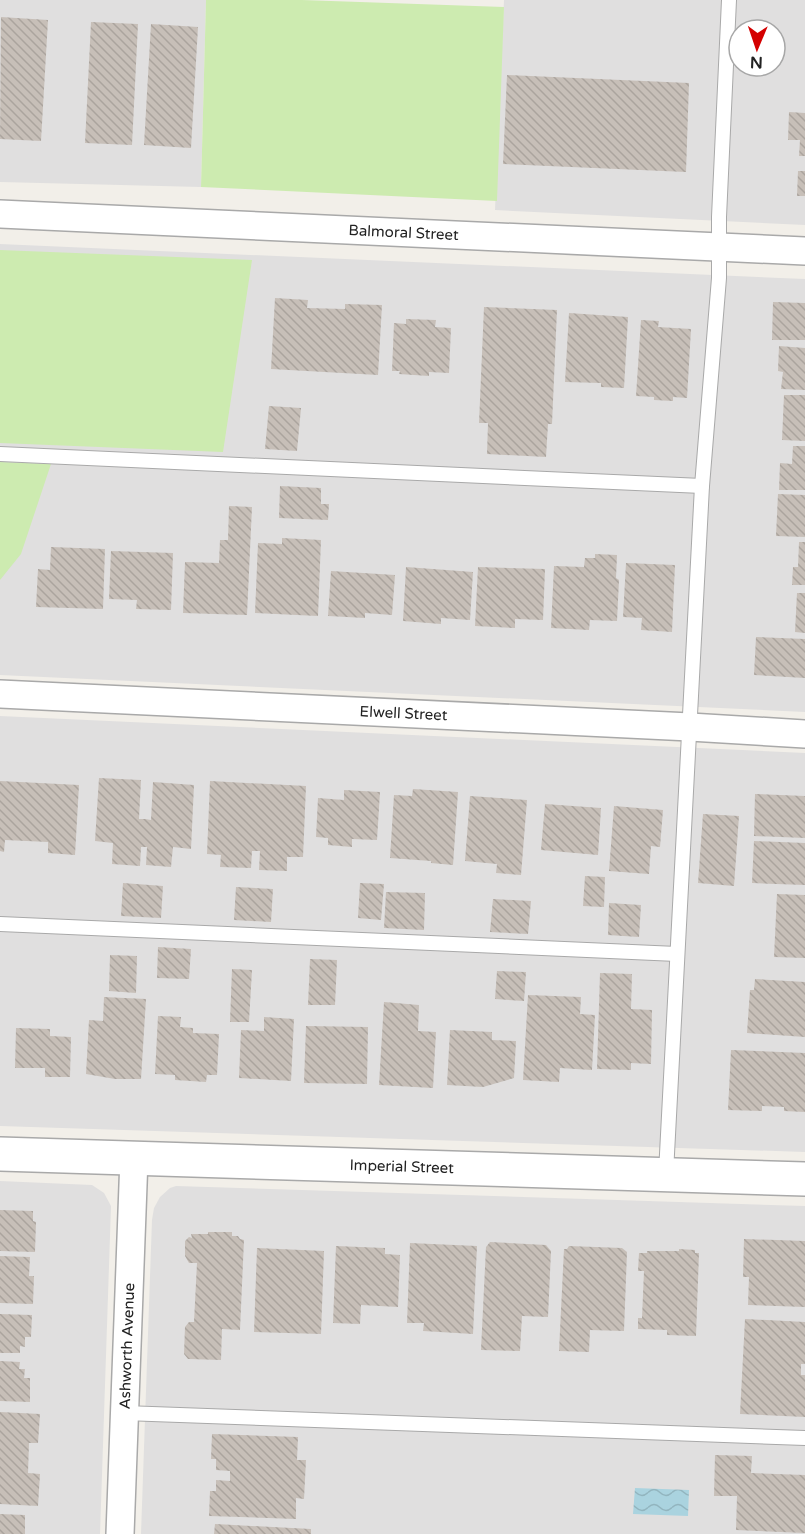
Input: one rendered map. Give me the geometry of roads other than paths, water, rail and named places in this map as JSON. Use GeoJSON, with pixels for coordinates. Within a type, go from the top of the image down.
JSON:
{"type":"FeatureCollection","features":[{"type":"Feature","properties":{"kind":"street","name":"Balmoral Street"},"geometry":{"type":"LineString","coordinates":[[0,214],[805,251]]}},
{"type":"Feature","properties":{"kind":"street","name":"Elwell Street"},"geometry":{"type":"LineString","coordinates":[[0,694],[805,734]]}},
{"type":"Feature","properties":{"kind":"street","name":"Imperial Street"},"geometry":{"type":"LineString","coordinates":[[0,1154],[805,1179]]}},
{"type":"Feature","properties":{"kind":"street","name":"Ashworth Avenue"},"geometry":{"type":"LineString","coordinates":[[120,1534],[134,1158]]}},
{"type":"Feature","properties":{"kind":"lane"},"geometry":{"type":"LineString","coordinates":[[666,1173],[702,486],[719,278],[719,217],[729,0]]}},
{"type":"Feature","properties":{"kind":"lane"},"geometry":{"type":"LineString","coordinates":[[0,454],[702,486]]}},
{"type":"Feature","properties":{"kind":"lane"},"geometry":{"type":"LineString","coordinates":[[0,924],[677,954]]}},
{"type":"Feature","properties":{"kind":"lane"},"geometry":{"type":"LineString","coordinates":[[124,1413],[805,1438]]}},
{"type":"Feature","properties":{"kind":"water"},"geometry":{"type":"Polygon","coordinates":[[[635,1488],[689,1490],[688,1516],[633,1514],[635,1488]]]}}]}
